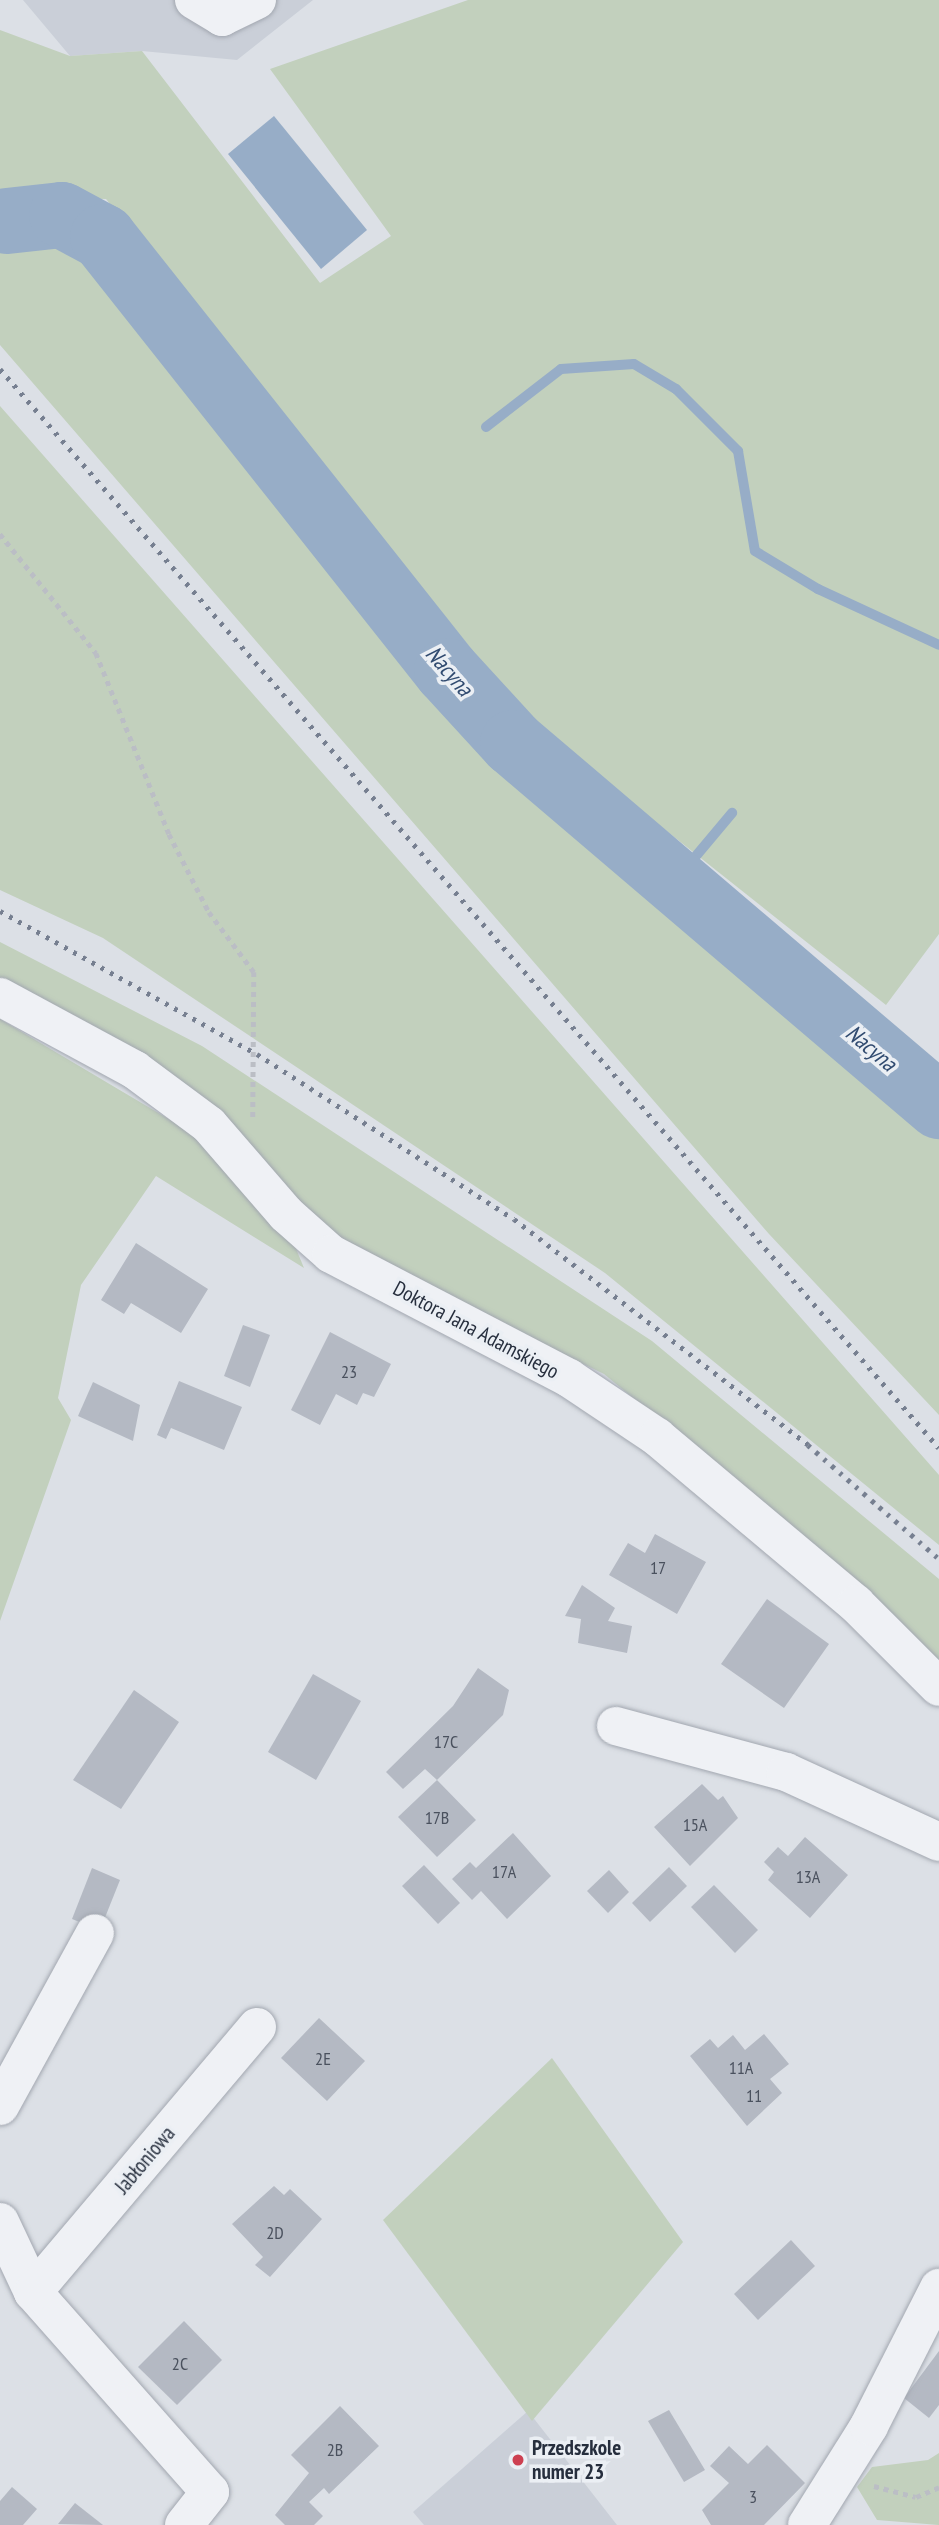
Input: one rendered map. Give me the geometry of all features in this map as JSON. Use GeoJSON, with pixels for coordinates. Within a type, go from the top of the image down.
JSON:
{"type":"FeatureCollection","features":[{"type":"Feature","properties":{"kind":"street"},"geometry":{"type":"LineString","coordinates":[[194,0],[222,17],[257,0]]}},
{"type":"Feature","properties":{"kind":"street","name":"Doktora Jana Adamskiego"},"geometry":{"type":"LineString","coordinates":[[0,997],[135,1070],[209,1125],[257,1173],[286,1214],[331,1254],[569,1378],[657,1437],[856,1604],[939,1687]]}},
{"type":"Feature","properties":{"kind":"street"},"geometry":{"type":"LineString","coordinates":[[616,1726],[786,1772],[939,1842]]}},
{"type":"Feature","properties":{"kind":"street"},"geometry":{"type":"LineString","coordinates":[[0,2106],[95,1933]]}},
{"type":"Feature","properties":{"kind":"street","name":"Jabłoniowa"},"geometry":{"type":"LineString","coordinates":[[33,2292],[257,2027]]}},
{"type":"Feature","properties":{"kind":"street"},"geometry":{"type":"LineString","coordinates":[[0,2222],[33,2292],[209,2492],[184,2525]]}},
{"type":"Feature","properties":{"kind":"street"},"geometry":{"type":"LineString","coordinates":[[807,2525],[845,2464],[939,2288]]}},
{"type":"Feature","properties":{"kind":"path"},"geometry":{"type":"LineString","coordinates":[[0,534],[96,653],[169,834],[209,912],[254,972],[257,1173]]}},
{"type":"Feature","properties":{"kind":"path"},"geometry":{"type":"LineString","coordinates":[[845,2464],[895,2496],[916,2497],[939,2487]]}},
{"type":"Feature","properties":{"kind":"shaded area"},"geometry":{"type":"Polygon","coordinates":[[[23,0],[313,0],[237,60],[142,51],[70,56],[23,0]]]}},
{"type":"Feature","properties":{"kind":"shaded area","name":"Przedszkole numer 23"},"geometry":{"type":"Polygon","coordinates":[[[528,2411],[617,2525],[424,2525],[413,2512],[528,2411]]]}},
{"type":"Feature","properties":{"kind":"green space"},"geometry":{"type":"Polygon","coordinates":[[[468,0],[939,0],[939,934],[886,1005],[533,725],[106,199],[0,197],[0,30],[70,56],[142,51],[320,283],[391,236],[270,69],[468,0]]]}},
{"type":"Feature","properties":{"kind":"green space"},"geometry":{"type":"Polygon","coordinates":[[[55,230],[97,252],[431,674],[516,766],[939,1126],[939,1415],[769,1234],[0,345],[0,237],[55,230]]]}},
{"type":"Feature","properties":{"kind":"green space"},"geometry":{"type":"Polygon","coordinates":[[[0,406],[939,1475],[939,1545],[605,1273],[103,938],[0,890],[0,406]]]}},
{"type":"Feature","properties":{"kind":"green space"},"geometry":{"type":"Polygon","coordinates":[[[0,942],[202,1046],[652,1341],[939,1579],[939,1667],[862,1587],[604,1374],[362,1256],[0,983],[0,942]]]}},
{"type":"Feature","properties":{"kind":"green space"},"geometry":{"type":"Polygon","coordinates":[[[0,1019],[209,1143],[292,1239],[304,1268],[156,1176],[81,1285],[58,1398],[71,1420],[0,1621],[0,1019]]]}},
{"type":"Feature","properties":{"kind":"green space"},"geometry":{"type":"Polygon","coordinates":[[[552,2058],[683,2242],[532,2421],[383,2220],[552,2058]]]}},
{"type":"Feature","properties":{"kind":"green space"},"geometry":{"type":"Polygon","coordinates":[[[939,2453],[939,2525],[877,2520],[857,2487],[872,2467],[928,2460],[939,2453]]]}},
{"type":"Feature","properties":{"kind":"water"},"geometry":{"type":"Polygon","coordinates":[[[274,116],[367,230],[321,269],[228,154],[274,116]]]}},
{"type":"Feature","properties":{"kind":"building"},"geometry":{"type":"Polygon","coordinates":[[[136,1243],[208,1289],[181,1333],[131,1303],[124,1314],[101,1300],[136,1243]]]}},
{"type":"Feature","properties":{"kind":"building"},"geometry":{"type":"Polygon","coordinates":[[[243,1325],[270,1335],[250,1387],[224,1376],[243,1325]]]}},
{"type":"Feature","properties":{"kind":"building"},"geometry":{"type":"Polygon","coordinates":[[[330,1332],[391,1364],[374,1397],[363,1393],[357,1405],[336,1394],[320,1425],[291,1410],[330,1332]]]}},
{"type":"Feature","properties":{"kind":"building"},"geometry":{"type":"Polygon","coordinates":[[[179,1381],[242,1407],[224,1450],[171,1428],[166,1439],[157,1435],[179,1381]]]}},
{"type":"Feature","properties":{"kind":"building"},"geometry":{"type":"Polygon","coordinates":[[[93,1382],[140,1405],[133,1441],[78,1416],[93,1382]]]}},
{"type":"Feature","properties":{"kind":"building"},"geometry":{"type":"Polygon","coordinates":[[[655,1534],[706,1562],[677,1614],[609,1575],[628,1543],[645,1553],[655,1534]]]}},
{"type":"Feature","properties":{"kind":"building"},"geometry":{"type":"Polygon","coordinates":[[[582,1585],[615,1608],[608,1621],[632,1626],[627,1653],[578,1643],[581,1619],[565,1616],[582,1585]]]}},
{"type":"Feature","properties":{"kind":"building"},"geometry":{"type":"Polygon","coordinates":[[[767,1599],[829,1644],[784,1708],[721,1664],[767,1599]]]}},
{"type":"Feature","properties":{"kind":"building"},"geometry":{"type":"Polygon","coordinates":[[[478,1668],[509,1690],[503,1715],[437,1780],[425,1769],[403,1789],[386,1772],[453,1706],[478,1668]]]}},
{"type":"Feature","properties":{"kind":"building"},"geometry":{"type":"Polygon","coordinates":[[[313,1674],[361,1701],[316,1780],[268,1752],[313,1674]]]}},
{"type":"Feature","properties":{"kind":"building"},"geometry":{"type":"Polygon","coordinates":[[[134,1690],[179,1722],[121,1809],[73,1780],[134,1690]]]}},
{"type":"Feature","properties":{"kind":"building"},"geometry":{"type":"Polygon","coordinates":[[[437,1780],[476,1820],[437,1857],[398,1817],[437,1780]]]}},
{"type":"Feature","properties":{"kind":"building"},"geometry":{"type":"Polygon","coordinates":[[[702,1784],[718,1800],[723,1796],[738,1818],[690,1866],[654,1827],[702,1784]]]}},
{"type":"Feature","properties":{"kind":"building"},"geometry":{"type":"Polygon","coordinates":[[[513,1833],[551,1876],[507,1919],[481,1891],[472,1900],[452,1879],[470,1862],[476,1868],[513,1833]]]}},
{"type":"Feature","properties":{"kind":"building"},"geometry":{"type":"Polygon","coordinates":[[[805,1837],[848,1875],[810,1918],[768,1880],[774,1872],[764,1862],[778,1847],[788,1856],[805,1837]]]}},
{"type":"Feature","properties":{"kind":"building"},"geometry":{"type":"Polygon","coordinates":[[[424,1865],[460,1903],[438,1924],[402,1886],[424,1865]]]}},
{"type":"Feature","properties":{"kind":"building"},"geometry":{"type":"Polygon","coordinates":[[[669,1867],[687,1886],[650,1922],[632,1903],[669,1867]]]}},
{"type":"Feature","properties":{"kind":"building"},"geometry":{"type":"Polygon","coordinates":[[[92,1868],[120,1880],[100,1930],[72,1919],[92,1868]]]}},
{"type":"Feature","properties":{"kind":"building"},"geometry":{"type":"Polygon","coordinates":[[[609,1870],[629,1892],[608,1913],[587,1891],[609,1870]]]}},
{"type":"Feature","properties":{"kind":"building"},"geometry":{"type":"Polygon","coordinates":[[[714,1885],[758,1930],[735,1953],[691,1907],[714,1885]]]}},
{"type":"Feature","properties":{"kind":"building"},"geometry":{"type":"Polygon","coordinates":[[[319,2018],[365,2061],[327,2101],[281,2058],[319,2018]]]}},
{"type":"Feature","properties":{"kind":"building"},"geometry":{"type":"Polygon","coordinates":[[[764,2034],[789,2064],[770,2079],[782,2093],[747,2126],[690,2056],[710,2039],[718,2048],[733,2035],[745,2050],[764,2034]]]}},
{"type":"Feature","properties":{"kind":"building"},"geometry":{"type":"Polygon","coordinates":[[[274,2186],[284,2195],[290,2189],[322,2219],[270,2277],[255,2265],[263,2257],[232,2224],[274,2186]]]}},
{"type":"Feature","properties":{"kind":"building"},"geometry":{"type":"Polygon","coordinates":[[[791,2240],[815,2266],[758,2320],[734,2294],[791,2240]]]}},
{"type":"Feature","properties":{"kind":"building"},"geometry":{"type":"Polygon","coordinates":[[[184,2321],[222,2360],[177,2405],[138,2367],[184,2321]]]}},
{"type":"Feature","properties":{"kind":"building"},"geometry":{"type":"Polygon","coordinates":[[[939,2351],[939,2405],[929,2418],[904,2398],[939,2351]]]}},
{"type":"Feature","properties":{"kind":"building"},"geometry":{"type":"Polygon","coordinates":[[[340,2406],[379,2446],[329,2494],[324,2488],[309,2502],[323,2516],[314,2525],[285,2525],[275,2515],[309,2473],[291,2455],[340,2406]]]}},
{"type":"Feature","properties":{"kind":"building"},"geometry":{"type":"Polygon","coordinates":[[[669,2410],[705,2470],[684,2482],[648,2421],[669,2410]]]}},
{"type":"Feature","properties":{"kind":"building"},"geometry":{"type":"Polygon","coordinates":[[[767,2445],[805,2483],[764,2525],[711,2525],[702,2510],[729,2483],[710,2466],[729,2446],[748,2464],[767,2445]]]}},
{"type":"Feature","properties":{"kind":"building"},"geometry":{"type":"Polygon","coordinates":[[[12,2487],[37,2509],[23,2525],[0,2525],[0,2501],[12,2487]]]}},
{"type":"Feature","properties":{"kind":"building"},"geometry":{"type":"Polygon","coordinates":[[[75,2503],[103,2525],[58,2524],[75,2503]]]}},
{"type":"Feature","properties":{"kind":"waterway","name":"Nacyna"},"geometry":{"type":"LineString","coordinates":[[7,221],[62,215],[103,237],[447,671],[513,743],[939,1106]]}},
{"type":"Feature","properties":{"kind":"waterway"},"geometry":{"type":"LineString","coordinates":[[486,427],[561,369],[634,364],[676,389],[738,451],[755,551],[818,589],[939,645]]}},
{"type":"Feature","properties":{"kind":"waterway"},"geometry":{"type":"LineString","coordinates":[[675,881],[732,813]]}},
{"type":"Feature","properties":{"kind":"railway"},"geometry":{"type":"LineString","coordinates":[[0,369],[939,1448]]}},
{"type":"Feature","properties":{"kind":"railway"},"geometry":{"type":"LineString","coordinates":[[0,911],[257,1054],[514,1219],[808,1445],[939,1559]]}},
{"type":"Feature","properties":{"kind":"place","name":"Przedszkole numer 23"},"geometry":{"type":"Point","coordinates":[518,2460]}}]}
